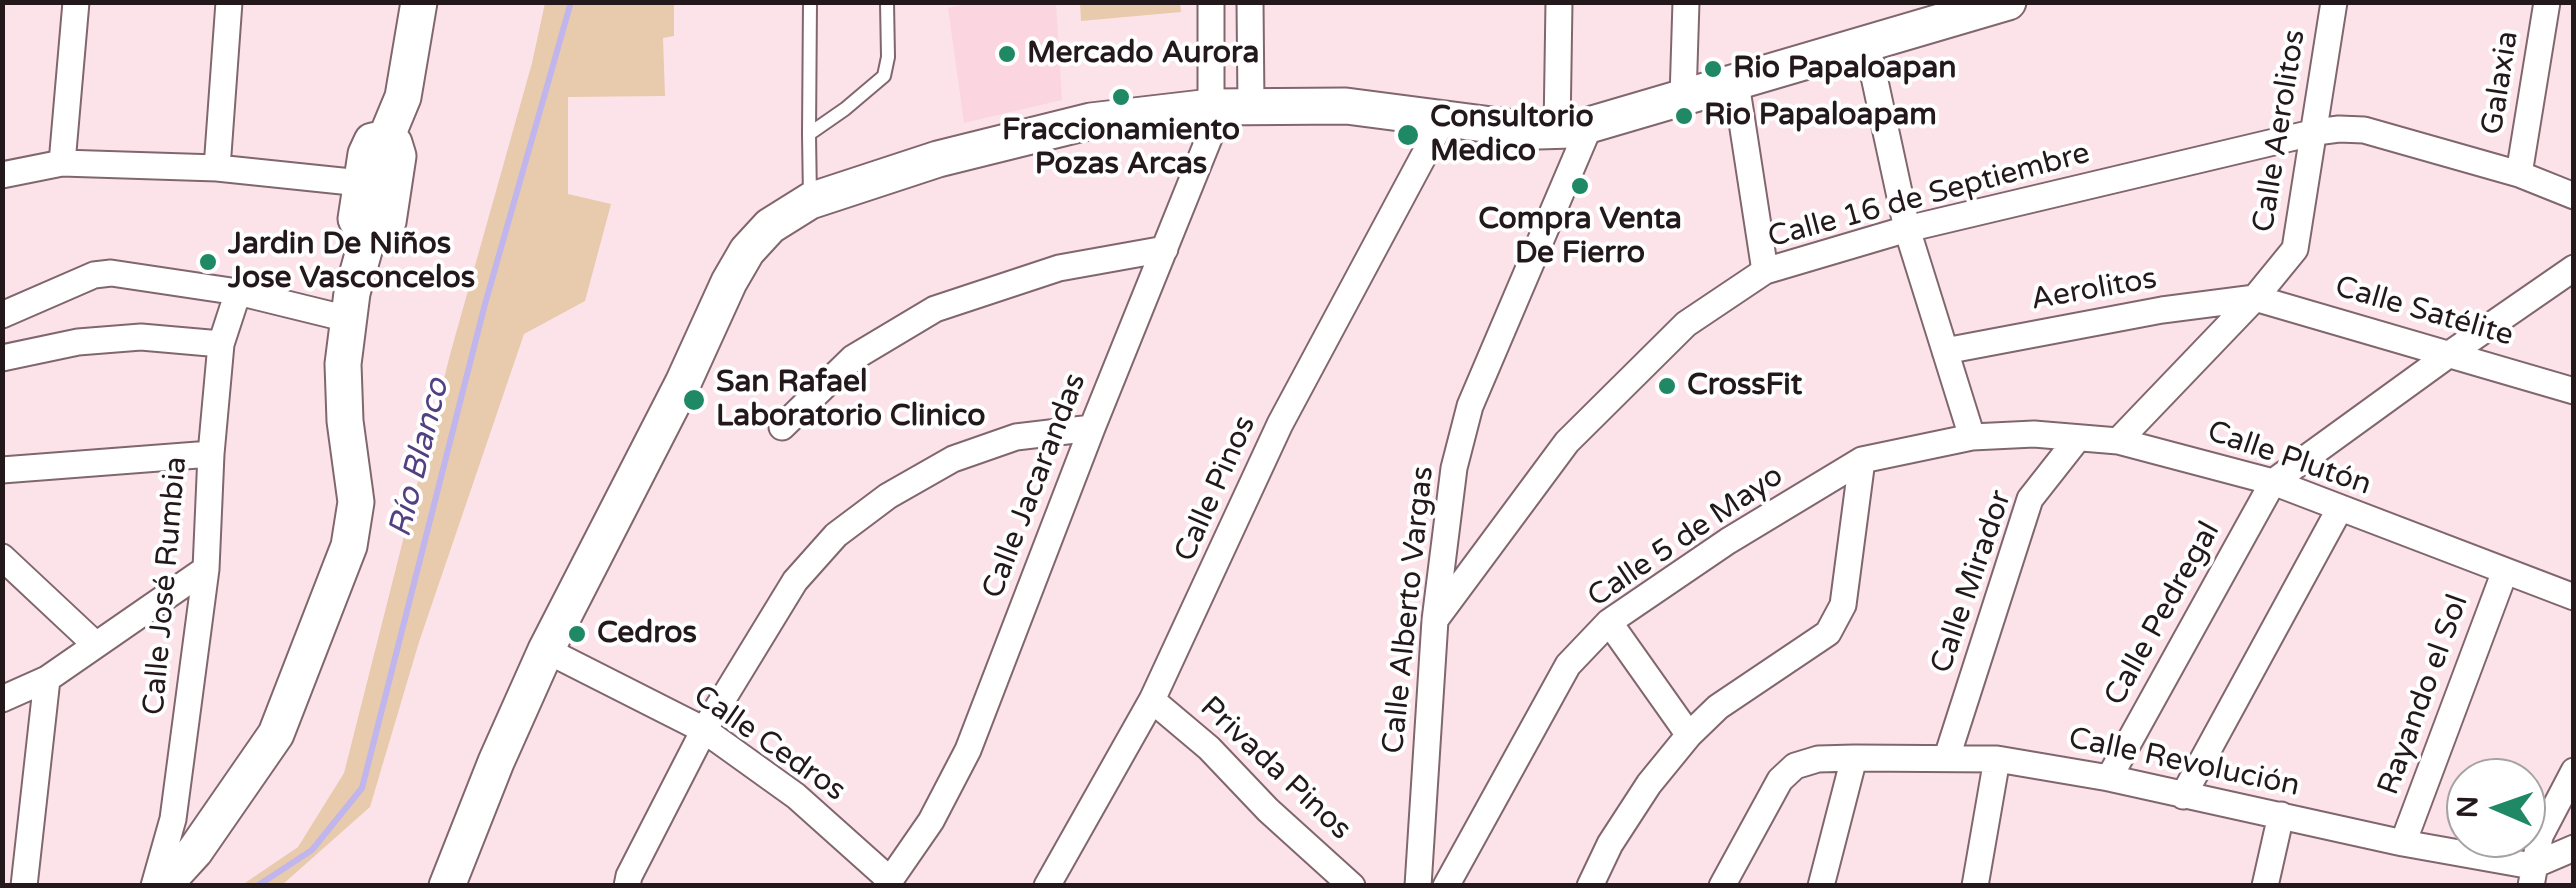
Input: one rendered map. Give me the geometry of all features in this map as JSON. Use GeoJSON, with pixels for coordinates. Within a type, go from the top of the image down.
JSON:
{"type":"FeatureCollection","features":[{"type":"Feature","properties":{"kind":"main road"},"geometry":{"type":"LineString","coordinates":[[386,138],[403,97],[419,2]]}},
{"type":"Feature","properties":{"kind":"main road"},"geometry":{"type":"LineString","coordinates":[[447,886],[546,650],[747,251],[770,226],[810,202],[938,159],[1092,121],[1228,106],[1346,106],[1573,129],[2008,2]]}},
{"type":"Feature","properties":{"kind":"main road"},"geometry":{"type":"LineString","coordinates":[[376,138],[386,138],[398,152],[388,222],[379,233],[369,233],[360,228],[356,219],[362,183],[369,144],[376,138]]}},
{"type":"Feature","properties":{"kind":"main road"},"geometry":{"type":"LineString","coordinates":[[163,886],[206,837],[276,734],[350,546],[356,502],[343,394],[348,318],[369,233]]}},
{"type":"Feature","properties":{"kind":"street"},"geometry":{"type":"LineString","coordinates":[[62,163],[76,2]]}},
{"type":"Feature","properties":{"kind":"street"},"geometry":{"type":"LineString","coordinates":[[217,168],[229,2]]}},
{"type":"Feature","properties":{"kind":"street"},"geometry":{"type":"LineString","coordinates":[[1212,2],[1228,106]]}},
{"type":"Feature","properties":{"kind":"street"},"geometry":{"type":"LineString","coordinates":[[1228,106],[1250,2]]}},
{"type":"Feature","properties":{"kind":"street"},"geometry":{"type":"LineString","coordinates":[[1559,2],[1573,129]]}},
{"type":"Feature","properties":{"kind":"street"},"geometry":{"type":"LineString","coordinates":[[1684,98],[1686,2]]}},
{"type":"Feature","properties":{"kind":"street","name":"Calle Aerolitos"},"geometry":{"type":"LineString","coordinates":[[2118,440],[2256,298],[2295,249],[2334,2]]}},
{"type":"Feature","properties":{"kind":"street","name":"Galaxia"},"geometry":{"type":"LineString","coordinates":[[2519,174],[2547,2]]}},
{"type":"Feature","properties":{"kind":"street"},"geometry":{"type":"LineString","coordinates":[[1867,44],[1907,230],[1972,437]]}},
{"type":"Feature","properties":{"kind":"street"},"geometry":{"type":"LineString","coordinates":[[1736,83],[1765,272]]}},
{"type":"Feature","properties":{"kind":"street","name":"Calle Jacarandas"},"geometry":{"type":"LineString","coordinates":[[888,883],[931,820],[968,750],[1092,428],[1228,106]]}},
{"type":"Feature","properties":{"kind":"street","name":"Calle Pinos"},"geometry":{"type":"LineString","coordinates":[[1047,886],[1152,700],[1280,424],[1444,118]]}},
{"type":"Feature","properties":{"kind":"street","name":"Calle Alberto Vargas"},"geometry":{"type":"LineString","coordinates":[[1418,886],[1435,620],[1454,468],[1470,406],[1573,129]]}},
{"type":"Feature","properties":{"kind":"street","name":"Calle 16 de Septiembre"},"geometry":{"type":"LineString","coordinates":[[1435,620],[1566,442],[1686,324],[1765,272],[1907,230],[2316,132],[2364,130],[2519,174],[2574,196]]}},
{"type":"Feature","properties":{"kind":"street"},"geometry":{"type":"LineString","coordinates":[[2,175],[62,163],[217,168],[362,183]]}},
{"type":"Feature","properties":{"kind":"street"},"geometry":{"type":"LineString","coordinates":[[782,426],[853,358],[935,310],[1059,268],[1165,249]]}},
{"type":"Feature","properties":{"kind":"street"},"geometry":{"type":"LineString","coordinates":[[2273,482],[2574,268]]}},
{"type":"Feature","properties":{"kind":"street"},"geometry":{"type":"LineString","coordinates":[[2,315],[94,275],[112,273],[238,292],[348,318]]}},
{"type":"Feature","properties":{"kind":"street","name":"Calle José Rumbia"},"geometry":{"type":"LineString","coordinates":[[154,886],[173,819],[206,569],[211,454],[222,344],[238,292]]}},
{"type":"Feature","properties":{"kind":"street","name":"Aerolitos"},"geometry":{"type":"LineString","coordinates":[[1944,351],[2162,310],[2256,298]]}},
{"type":"Feature","properties":{"kind":"street","name":"Calle Satélite"},"geometry":{"type":"LineString","coordinates":[[2256,298],[2574,391]]}},
{"type":"Feature","properties":{"kind":"street"},"geometry":{"type":"LineString","coordinates":[[2,358],[78,342],[142,337],[222,344]]}},
{"type":"Feature","properties":{"kind":"street"},"geometry":{"type":"LineString","coordinates":[[627,886],[704,730],[795,581],[836,535],[888,496],[953,459],[1016,437],[1092,428]]}},
{"type":"Feature","properties":{"kind":"street","name":"Calle Plutón"},"geometry":{"type":"LineString","coordinates":[[1972,437],[2034,434],[2118,440],[2273,482],[2574,597]]}},
{"type":"Feature","properties":{"kind":"street","name":"Calle 5 de Mayo"},"geometry":{"type":"LineString","coordinates":[[1446,886],[1568,665],[1609,622],[1728,541],[1862,460],[1972,437]]}},
{"type":"Feature","properties":{"kind":"street","name":"Calle Mirador"},"geometry":{"type":"LineString","coordinates":[[1947,757],[2030,500],[2078,438]]}},
{"type":"Feature","properties":{"kind":"street"},"geometry":{"type":"LineString","coordinates":[[2,470],[211,454]]}},
{"type":"Feature","properties":{"kind":"street"},"geometry":{"type":"LineString","coordinates":[[1590,886],[1620,829],[1688,735],[1718,707],[1828,633],[1843,606],[1862,460]]}},
{"type":"Feature","properties":{"kind":"street","name":"Calle Pedregal"},"geometry":{"type":"LineString","coordinates":[[2109,778],[2273,482]]}},
{"type":"Feature","properties":{"kind":"street"},"geometry":{"type":"LineString","coordinates":[[2183,796],[2339,510]]}},
{"type":"Feature","properties":{"kind":"street"},"geometry":{"type":"LineString","coordinates":[[2,557],[96,645]]}},
{"type":"Feature","properties":{"kind":"street"},"geometry":{"type":"LineString","coordinates":[[2,700],[48,679],[206,569]]}},
{"type":"Feature","properties":{"kind":"street","name":"Rayando el Sol"},"geometry":{"type":"LineString","coordinates":[[2403,843],[2505,570]]}},
{"type":"Feature","properties":{"kind":"street"},"geometry":{"type":"LineString","coordinates":[[1609,622],[1688,735]]}},
{"type":"Feature","properties":{"kind":"street","name":"Calle Cedros"},"geometry":{"type":"LineString","coordinates":[[546,650],[704,730],[796,796],[888,883]]}},
{"type":"Feature","properties":{"kind":"street"},"geometry":{"type":"LineString","coordinates":[[24,886],[48,679]]}},
{"type":"Feature","properties":{"kind":"street","name":"Privada Pinos"},"geometry":{"type":"LineString","coordinates":[[1152,700],[1210,748],[1268,810],[1352,886]]}},
{"type":"Feature","properties":{"kind":"street"},"geometry":{"type":"LineString","coordinates":[[1821,886],[1854,758]]}},
{"type":"Feature","properties":{"kind":"street","name":"Calle Revolución"},"geometry":{"type":"LineString","coordinates":[[1722,886],[1780,780],[1796,766],[1818,759],[1854,758],[1997,759],[2109,778],[2403,843],[2532,876]]}},
{"type":"Feature","properties":{"kind":"street"},"geometry":{"type":"LineString","coordinates":[[1975,886],[1997,759]]}},
{"type":"Feature","properties":{"kind":"street"},"geometry":{"type":"LineString","coordinates":[[2532,876],[2540,836],[2574,771]]}},
{"type":"Feature","properties":{"kind":"street"},"geometry":{"type":"LineString","coordinates":[[2264,886],[2281,815]]}},
{"type":"Feature","properties":{"kind":"street"},"geometry":{"type":"LineString","coordinates":[[2532,876],[2574,848]]}},
{"type":"Feature","properties":{"kind":"lane"},"geometry":{"type":"LineString","coordinates":[[810,2],[810,202]]}},
{"type":"Feature","properties":{"kind":"lane"},"geometry":{"type":"LineString","coordinates":[[808,134],[884,76],[888,57],[887,2]]}},
{"type":"Feature","properties":{"kind":"shaded area","name":"Mercado Aurora"},"geometry":{"type":"Polygon","coordinates":[[[977,2],[1056,3],[1062,100],[964,123],[948,8],[977,2]]]}},
{"type":"Feature","properties":{"kind":"shaded area"},"geometry":{"type":"Polygon","coordinates":[[[545,3],[674,3],[674,36],[663,38],[665,96],[568,97],[568,194],[611,204],[585,301],[524,334],[419,642],[370,807],[282,885],[242,885],[298,847],[344,773],[451,351],[532,63],[545,3]]]}},
{"type":"Feature","properties":{"kind":"shaded area"},"geometry":{"type":"Polygon","coordinates":[[[1080,3],[1180,3],[1181,12],[1081,21],[1080,3]]]}},
{"type":"Feature","properties":{"kind":"waterway","name":"Río Blanco"},"geometry":{"type":"LineString","coordinates":[[257,886],[312,850],[362,788],[485,304],[571,2]]}},
{"type":"Feature","properties":{"kind":"place","name":"Mercado Aurora"},"geometry":{"type":"Point","coordinates":[1007,54]}},
{"type":"Feature","properties":{"kind":"place","name":"Rio Papaloapan"},"geometry":{"type":"Point","coordinates":[1713,69]}},
{"type":"Feature","properties":{"kind":"place","name":"Fraccionamiento Pozas Arcas"},"geometry":{"type":"Point","coordinates":[1121,97]}},
{"type":"Feature","properties":{"kind":"place","name":"Rio Papaloapam"},"geometry":{"type":"Point","coordinates":[1684,116]}},
{"type":"Feature","properties":{"kind":"place","name":"Consultorio Medico"},"geometry":{"type":"Point","coordinates":[1408,135]}},
{"type":"Feature","properties":{"kind":"place","name":"Compra Venta De Fierro"},"geometry":{"type":"Point","coordinates":[1580,186]}},
{"type":"Feature","properties":{"kind":"place","name":"Jardin De Niños Jose Vasconcelos"},"geometry":{"type":"Point","coordinates":[208,262]}},
{"type":"Feature","properties":{"kind":"place","name":"CrossFit"},"geometry":{"type":"Point","coordinates":[1667,386]}},
{"type":"Feature","properties":{"kind":"place","name":"San Rafael Laboratorio Clinico"},"geometry":{"type":"Point","coordinates":[694,400]}},
{"type":"Feature","properties":{"kind":"place","name":"Cedros"},"geometry":{"type":"Point","coordinates":[577,634]}}]}
